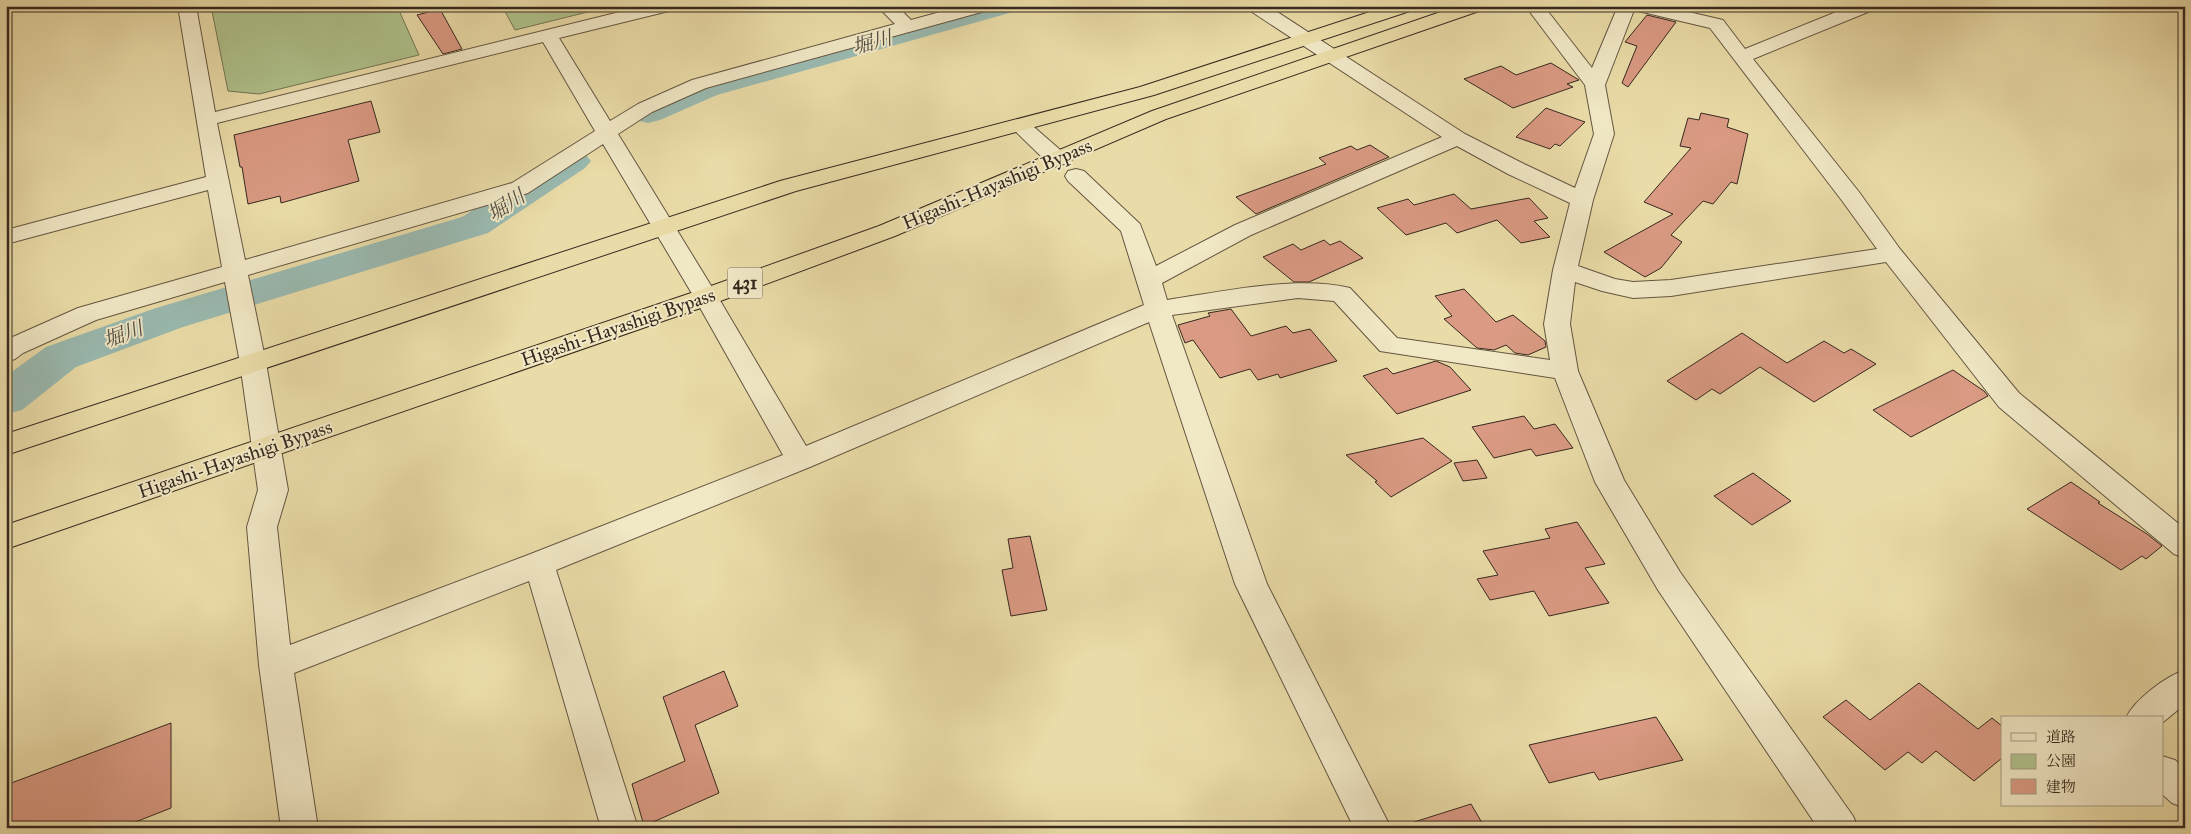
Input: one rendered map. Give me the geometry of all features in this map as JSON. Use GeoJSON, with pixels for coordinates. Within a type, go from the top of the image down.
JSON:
{"type":"FeatureCollection","features":[{"type":"Feature","properties":{"kind":"highway","name":"Higashi-Hayashigi Bypass"},"geometry":{"type":"LineString","coordinates":[[6,445],[788,186],[1148,91],[1407,6]]}},
{"type":"Feature","properties":{"kind":"highway","name":"Higashi-Hayashigi Bypass"},"geometry":{"type":"LineString","coordinates":[[6,537],[706,297],[887,231],[1159,115],[1476,6]]}},
{"type":"Feature","properties":{"kind":"street"},"geometry":{"type":"LineString","coordinates":[[187,6],[206,120],[253,363],[273,490],[262,527],[276,665],[300,828]]}},
{"type":"Feature","properties":{"kind":"street"},"geometry":{"type":"LineString","coordinates":[[206,120],[667,6]]}},
{"type":"Feature","properties":{"kind":"street"},"geometry":{"type":"LineString","coordinates":[[886,6],[908,27]]}},
{"type":"Feature","properties":{"kind":"street"},"geometry":{"type":"LineString","coordinates":[[6,353],[14,347],[87,314],[520,188],[645,108],[699,84],[983,6]]}},
{"type":"Feature","properties":{"kind":"street"},"geometry":{"type":"LineString","coordinates":[[1255,6],[1458,138],[1516,169],[1582,200]]}},
{"type":"Feature","properties":{"kind":"street"},"geometry":{"type":"LineString","coordinates":[[1539,6],[1536,8],[1595,85],[1604,134],[1582,200],[1565,270],[1558,324],[1565,371],[1610,482],[1669,581],[1840,828]]}},
{"type":"Feature","properties":{"kind":"street"},"geometry":{"type":"LineString","coordinates":[[1595,85],[1627,6]]}},
{"type":"Feature","properties":{"kind":"street"},"geometry":{"type":"LineString","coordinates":[[1639,6],[1716,24],[1892,254],[2009,400],[2185,546]]}},
{"type":"Feature","properties":{"kind":"street"},"geometry":{"type":"LineString","coordinates":[[1742,57],[1867,6]]}},
{"type":"Feature","properties":{"kind":"street"},"geometry":{"type":"LineString","coordinates":[[548,35],[664,226],[800,460]]}},
{"type":"Feature","properties":{"kind":"street"},"geometry":{"type":"LineString","coordinates":[[1020,125],[1058,159]]}},
{"type":"Feature","properties":{"kind":"street"},"geometry":{"type":"LineString","coordinates":[[276,665],[539,564],[800,460],[1153,294],[1243,230],[1458,138]]}},
{"type":"Feature","properties":{"kind":"street"},"geometry":{"type":"LineString","coordinates":[[1076,176],[1132,229],[1251,584],[1373,828]]}},
{"type":"Feature","properties":{"kind":"street"},"geometry":{"type":"LineString","coordinates":[[6,237],[218,181]]}},
{"type":"Feature","properties":{"kind":"street"},"geometry":{"type":"LineString","coordinates":[[1565,270],[1611,286],[1633,290],[1670,288],[1892,254]]}},
{"type":"Feature","properties":{"kind":"street"},"geometry":{"type":"LineString","coordinates":[[1153,294],[1298,290],[1341,294],[1390,345],[1565,371]]}},
{"type":"Feature","properties":{"kind":"street"},"geometry":{"type":"LineString","coordinates":[[539,564],[620,828]]}},
{"type":"Feature","properties":{"kind":"street"},"geometry":{"type":"LineString","coordinates":[[2146,716],[2185,684]]}},
{"type":"Feature","properties":{"kind":"street"},"geometry":{"type":"LineString","coordinates":[[2164,774],[2185,791]]}},
{"type":"Feature","properties":{"kind":"green space"},"geometry":{"type":"Polygon","coordinates":[[[211,6],[397,6],[419,55],[259,94],[228,91],[211,6]]]}},
{"type":"Feature","properties":{"kind":"green space"},"geometry":{"type":"Polygon","coordinates":[[[502,6],[612,6],[515,30],[502,6]]]}},
{"type":"Feature","properties":{"kind":"building"},"geometry":{"type":"Polygon","coordinates":[[[440,9],[462,49],[443,54],[417,15],[440,9]]]}},
{"type":"Feature","properties":{"kind":"building"},"geometry":{"type":"Polygon","coordinates":[[[1647,15],[1676,22],[1628,87],[1622,83],[1637,46],[1625,42],[1647,15]]]}},
{"type":"Feature","properties":{"kind":"building"},"geometry":{"type":"Polygon","coordinates":[[[1551,63],[1579,80],[1567,84],[1573,87],[1513,108],[1464,79],[1501,66],[1516,75],[1551,63]]]}},
{"type":"Feature","properties":{"kind":"building"},"geometry":{"type":"Polygon","coordinates":[[[371,101],[380,132],[348,140],[359,181],[281,203],[280,196],[248,204],[234,135],[371,101]]]}},
{"type":"Feature","properties":{"kind":"building"},"geometry":{"type":"Polygon","coordinates":[[[1546,108],[1585,122],[1560,146],[1555,144],[1550,149],[1516,137],[1546,108]]]}},
{"type":"Feature","properties":{"kind":"building"},"geometry":{"type":"Polygon","coordinates":[[[1701,113],[1729,119],[1727,127],[1748,134],[1737,184],[1731,182],[1713,204],[1703,201],[1671,235],[1682,242],[1661,268],[1645,277],[1604,252],[1673,214],[1644,202],[1691,148],[1680,146],[1688,118],[1699,120],[1701,113]]]}},
{"type":"Feature","properties":{"kind":"building"},"geometry":{"type":"Polygon","coordinates":[[[1370,145],[1389,157],[1256,214],[1236,197],[1326,164],[1319,158],[1351,146],[1357,150],[1370,145]]]}},
{"type":"Feature","properties":{"kind":"building"},"geometry":{"type":"Polygon","coordinates":[[[1454,194],[1471,209],[1529,198],[1548,218],[1534,221],[1550,237],[1521,243],[1497,220],[1457,233],[1446,223],[1406,235],[1377,208],[1408,199],[1414,205],[1454,194]]]}},
{"type":"Feature","properties":{"kind":"building"},"geometry":{"type":"Polygon","coordinates":[[[1324,240],[1330,245],[1340,241],[1363,258],[1309,282],[1294,282],[1263,257],[1293,244],[1301,250],[1324,240]]]}},
{"type":"Feature","properties":{"kind":"building"},"geometry":{"type":"Polygon","coordinates":[[[1464,289],[1496,322],[1513,315],[1545,341],[1546,347],[1528,355],[1515,353],[1506,345],[1494,350],[1477,348],[1444,319],[1452,316],[1435,296],[1464,289]]]}},
{"type":"Feature","properties":{"kind":"building"},"geometry":{"type":"Polygon","coordinates":[[[1231,309],[1251,336],[1286,326],[1293,333],[1310,329],[1337,361],[1280,378],[1278,374],[1258,380],[1250,369],[1220,378],[1193,340],[1185,343],[1178,325],[1210,316],[1208,313],[1231,309]]]}},
{"type":"Feature","properties":{"kind":"building"},"geometry":{"type":"Polygon","coordinates":[[[1742,333],[1787,363],[1824,341],[1844,353],[1851,349],[1876,364],[1814,402],[1760,367],[1720,394],[1712,389],[1696,400],[1667,381],[1742,333]]]}},
{"type":"Feature","properties":{"kind":"building"},"geometry":{"type":"Polygon","coordinates":[[[1436,361],[1450,367],[1471,390],[1397,414],[1363,376],[1387,368],[1393,374],[1436,361]]]}},
{"type":"Feature","properties":{"kind":"building"},"geometry":{"type":"Polygon","coordinates":[[[1953,370],[1984,391],[1988,396],[1911,437],[1873,410],[1953,370]]]}},
{"type":"Feature","properties":{"kind":"building"},"geometry":{"type":"Polygon","coordinates":[[[1524,416],[1534,429],[1555,424],[1573,448],[1536,456],[1531,449],[1494,458],[1472,427],[1524,416]]]}},
{"type":"Feature","properties":{"kind":"building"},"geometry":{"type":"Polygon","coordinates":[[[1423,438],[1452,461],[1391,497],[1375,482],[1377,481],[1346,455],[1423,438]]]}},
{"type":"Feature","properties":{"kind":"building"},"geometry":{"type":"Polygon","coordinates":[[[1477,460],[1487,478],[1463,481],[1454,463],[1477,460]]]}},
{"type":"Feature","properties":{"kind":"building"},"geometry":{"type":"Polygon","coordinates":[[[1753,473],[1791,501],[1752,525],[1714,496],[1753,473]]]}},
{"type":"Feature","properties":{"kind":"building"},"geometry":{"type":"Polygon","coordinates":[[[2071,482],[2100,502],[2098,503],[2147,534],[2162,546],[2146,559],[2142,556],[2121,570],[2027,509],[2071,482]]]}},
{"type":"Feature","properties":{"kind":"building"},"geometry":{"type":"Polygon","coordinates":[[[1577,522],[1605,564],[1585,568],[1609,603],[1549,616],[1534,591],[1490,600],[1477,579],[1498,575],[1483,551],[1550,538],[1545,529],[1577,522]]]}},
{"type":"Feature","properties":{"kind":"building"},"geometry":{"type":"Polygon","coordinates":[[[1030,536],[1047,610],[1011,616],[1002,570],[1013,568],[1008,539],[1030,536]]]}},
{"type":"Feature","properties":{"kind":"building"},"geometry":{"type":"Polygon","coordinates":[[[724,671],[738,706],[695,725],[719,793],[644,826],[632,784],[685,761],[663,697],[724,671]]]}},
{"type":"Feature","properties":{"kind":"building"},"geometry":{"type":"Polygon","coordinates":[[[1919,683],[1978,729],[1992,718],[2001,725],[2001,759],[1974,781],[1936,751],[1922,763],[1908,752],[1885,770],[1823,717],[1846,700],[1870,720],[1919,683]]]}},
{"type":"Feature","properties":{"kind":"building"},"geometry":{"type":"Polygon","coordinates":[[[1656,717],[1683,760],[1599,780],[1594,772],[1549,783],[1529,745],[1656,717]]]}},
{"type":"Feature","properties":{"kind":"building"},"geometry":{"type":"Polygon","coordinates":[[[171,723],[171,808],[120,828],[6,828],[6,785],[171,723]]]}},
{"type":"Feature","properties":{"kind":"building"},"geometry":{"type":"Polygon","coordinates":[[[1471,804],[1485,828],[1411,828],[1411,823],[1471,804]]]}},
{"type":"Feature","properties":{"kind":"waterway","name":"堀川"},"geometry":{"type":"LineString","coordinates":[[648,113],[705,88],[1003,6]]}},
{"type":"Feature","properties":{"kind":"waterway","name":"堀川"},"geometry":{"type":"LineString","coordinates":[[6,399],[61,357],[168,318],[475,225],[573,161]]}}]}
